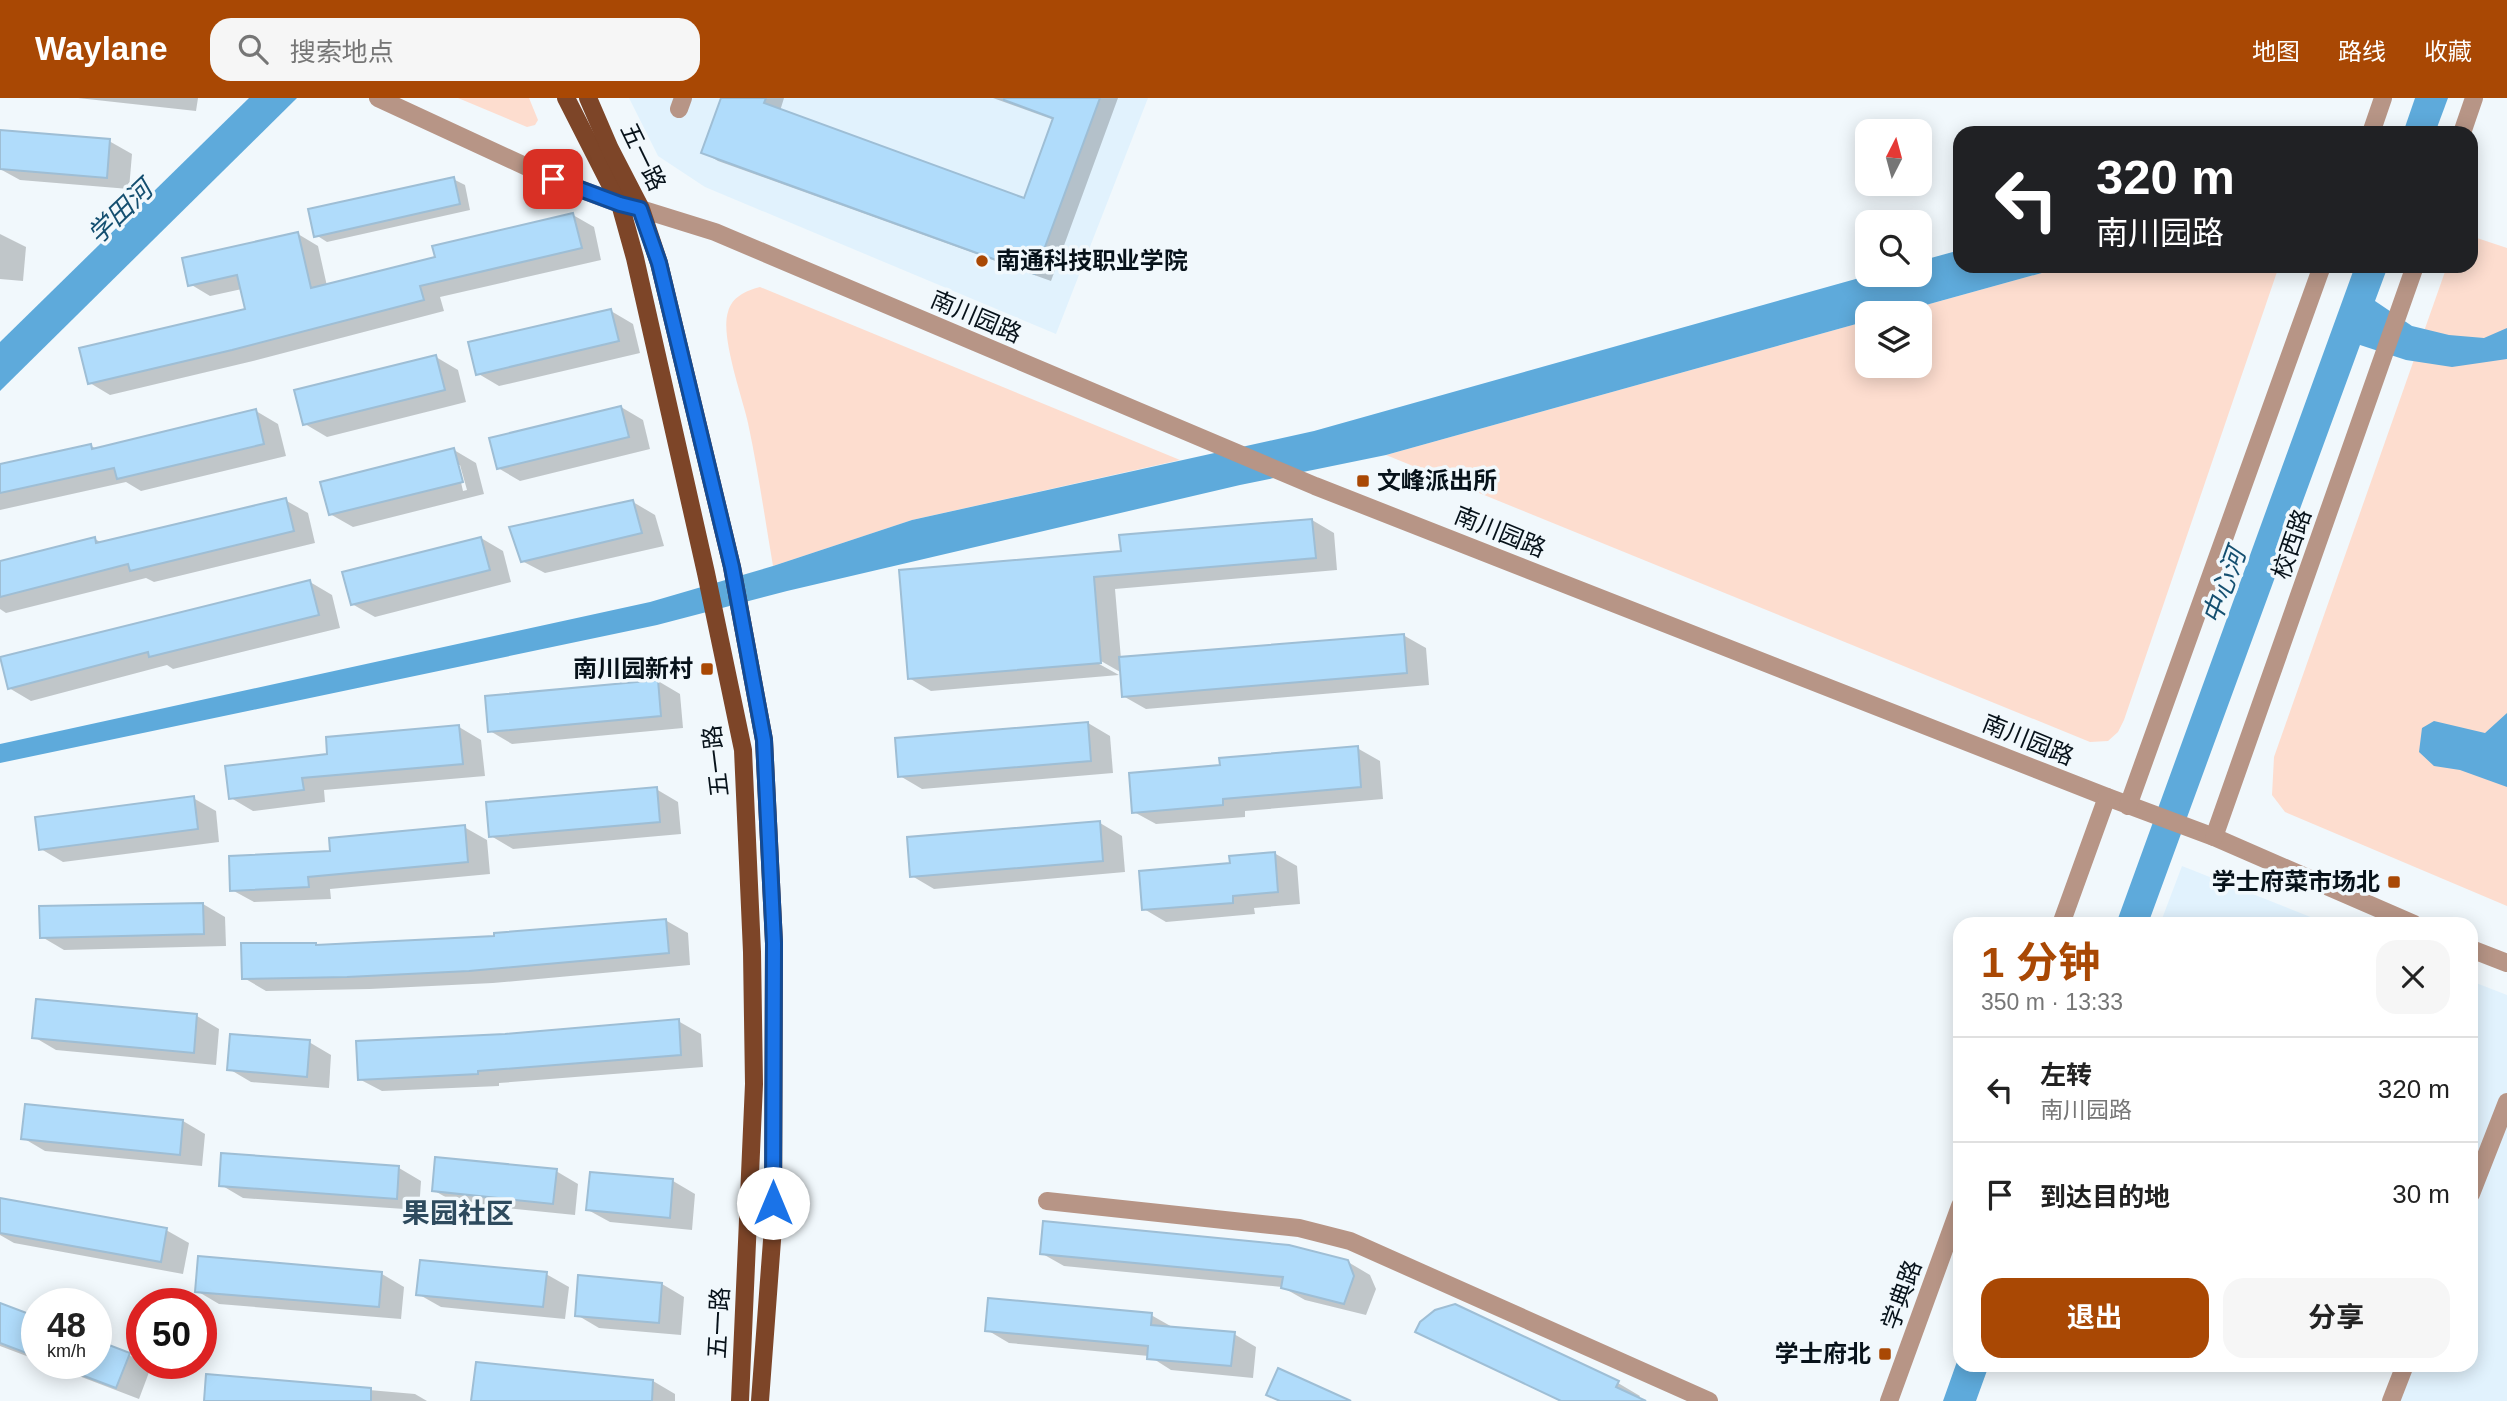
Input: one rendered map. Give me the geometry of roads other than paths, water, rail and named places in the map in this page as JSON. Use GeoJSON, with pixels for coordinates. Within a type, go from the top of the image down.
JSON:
{"type":"FeatureCollection","features":[{"type":"Feature","properties":{"kind":"main road","name":"五一路"},"geometry":{"type":"LineString","coordinates":[[566,98],[620,204],[635,258],[743,750],[752,952],[754,1084],[740,1401]]}},
{"type":"Feature","properties":{"kind":"main road","name":"五一路"},"geometry":{"type":"LineString","coordinates":[[588,98],[640,209],[659,263],[732,567],[764,740],[774,943],[773,1227],[760,1401]]}},
{"type":"Feature","properties":{"kind":"street","name":"南川园路"},"geometry":{"type":"LineString","coordinates":[[378,98],[553,179],[620,204],[715,232],[1315,485],[2214,837],[2398,917]]}},
{"type":"Feature","properties":{"kind":"street"},"geometry":{"type":"LineString","coordinates":[[2373,126],[2383,98]]}},
{"type":"Feature","properties":{"kind":"street"},"geometry":{"type":"LineString","coordinates":[[2464,126],[2474,98]]}},
{"type":"Feature","properties":{"kind":"street"},"geometry":{"type":"LineString","coordinates":[[2133,807],[2320,273]]}},
{"type":"Feature","properties":{"kind":"street","name":"校西路"},"geometry":{"type":"LineString","coordinates":[[2214,837],[2412,273]]}},
{"type":"Feature","properties":{"kind":"street"},"geometry":{"type":"LineString","coordinates":[[2064,917],[2107,797]]}},
{"type":"Feature","properties":{"kind":"street"},"geometry":{"type":"LineString","coordinates":[[2478,951],[2507,963]]}},
{"type":"Feature","properties":{"kind":"street"},"geometry":{"type":"LineString","coordinates":[[2478,1176],[2507,1102]]}},
{"type":"Feature","properties":{"kind":"street"},"geometry":{"type":"LineString","coordinates":[[1047,1200],[1299,1228],[1350,1241],[1709,1401]]}},
{"type":"Feature","properties":{"kind":"street","name":"学典路"},"geometry":{"type":"LineString","coordinates":[[1889,1401],[1953,1225]]}},
{"type":"Feature","properties":{"kind":"street"},"geometry":{"type":"LineString","coordinates":[[2390,1401],[2401,1372]]}},
{"type":"Feature","properties":{"kind":"water"},"geometry":{"type":"Polygon","coordinates":[[[249,98],[297,98],[0,391],[0,342],[249,98]]]}},
{"type":"Feature","properties":{"kind":"water"},"geometry":{"type":"Polygon","coordinates":[[[2415,98],[2448,98],[2438,126],[2405,126],[2415,98]]]}},
{"type":"Feature","properties":{"kind":"water"},"geometry":{"type":"Polygon","coordinates":[[[1953,252],[1953,273],[2042,273],[1932,303],[1932,301],[1855,301],[1855,324],[1386,455],[1240,485],[787,591],[657,625],[0,763],[0,744],[650,602],[773,566],[912,520],[1314,431],[1855,279],[1855,287],[1932,287],[1932,258],[1953,252]]]}},
{"type":"Feature","properties":{"kind":"water"},"geometry":{"type":"Polygon","coordinates":[[[2352,273],[2385,273],[2375,301],[2412,326],[2449,335],[2484,338],[2507,328],[2507,359],[2452,367],[2406,360],[2360,345],[2151,917],[2119,917],[2352,273]]]}},
{"type":"Feature","properties":{"kind":"water"},"geometry":{"type":"Polygon","coordinates":[[[2507,713],[2507,787],[2460,770],[2434,766],[2419,752],[2422,728],[2434,721],[2485,733],[2507,713]]]}},
{"type":"Feature","properties":{"kind":"water"},"geometry":{"type":"Polygon","coordinates":[[[1953,1372],[1986,1372],[1976,1401],[1943,1401],[1953,1372]]]}},
{"type":"Feature","properties":{"kind":"place","name":"南通科技职业学院"},"geometry":{"type":"Point","coordinates":[982,261]}},
{"type":"Feature","properties":{"kind":"place","name":"文峰派出所"},"geometry":{"type":"Point","coordinates":[1363,481]}},
{"type":"Feature","properties":{"kind":"place","name":"南川园新村"},"geometry":{"type":"Point","coordinates":[707,669]}},
{"type":"Feature","properties":{"kind":"place","name":"学士府菜市场北"},"geometry":{"type":"Point","coordinates":[2394,882]}},
{"type":"Feature","properties":{"kind":"place","name":"学士府北"},"geometry":{"type":"Point","coordinates":[1885,1354]}},
{"type":"Feature","properties":{"kind":"district","name":"果园社区"},"geometry":{"type":"Point","coordinates":[458,1213]}},
{"type":"Feature","properties":{"kind":"water label","name":"学田河"},"geometry":{"type":"Point","coordinates":[120,212]}},
{"type":"Feature","properties":{"kind":"water label","name":"中心河"},"geometry":{"type":"Point","coordinates":[2224,586]}}]}
